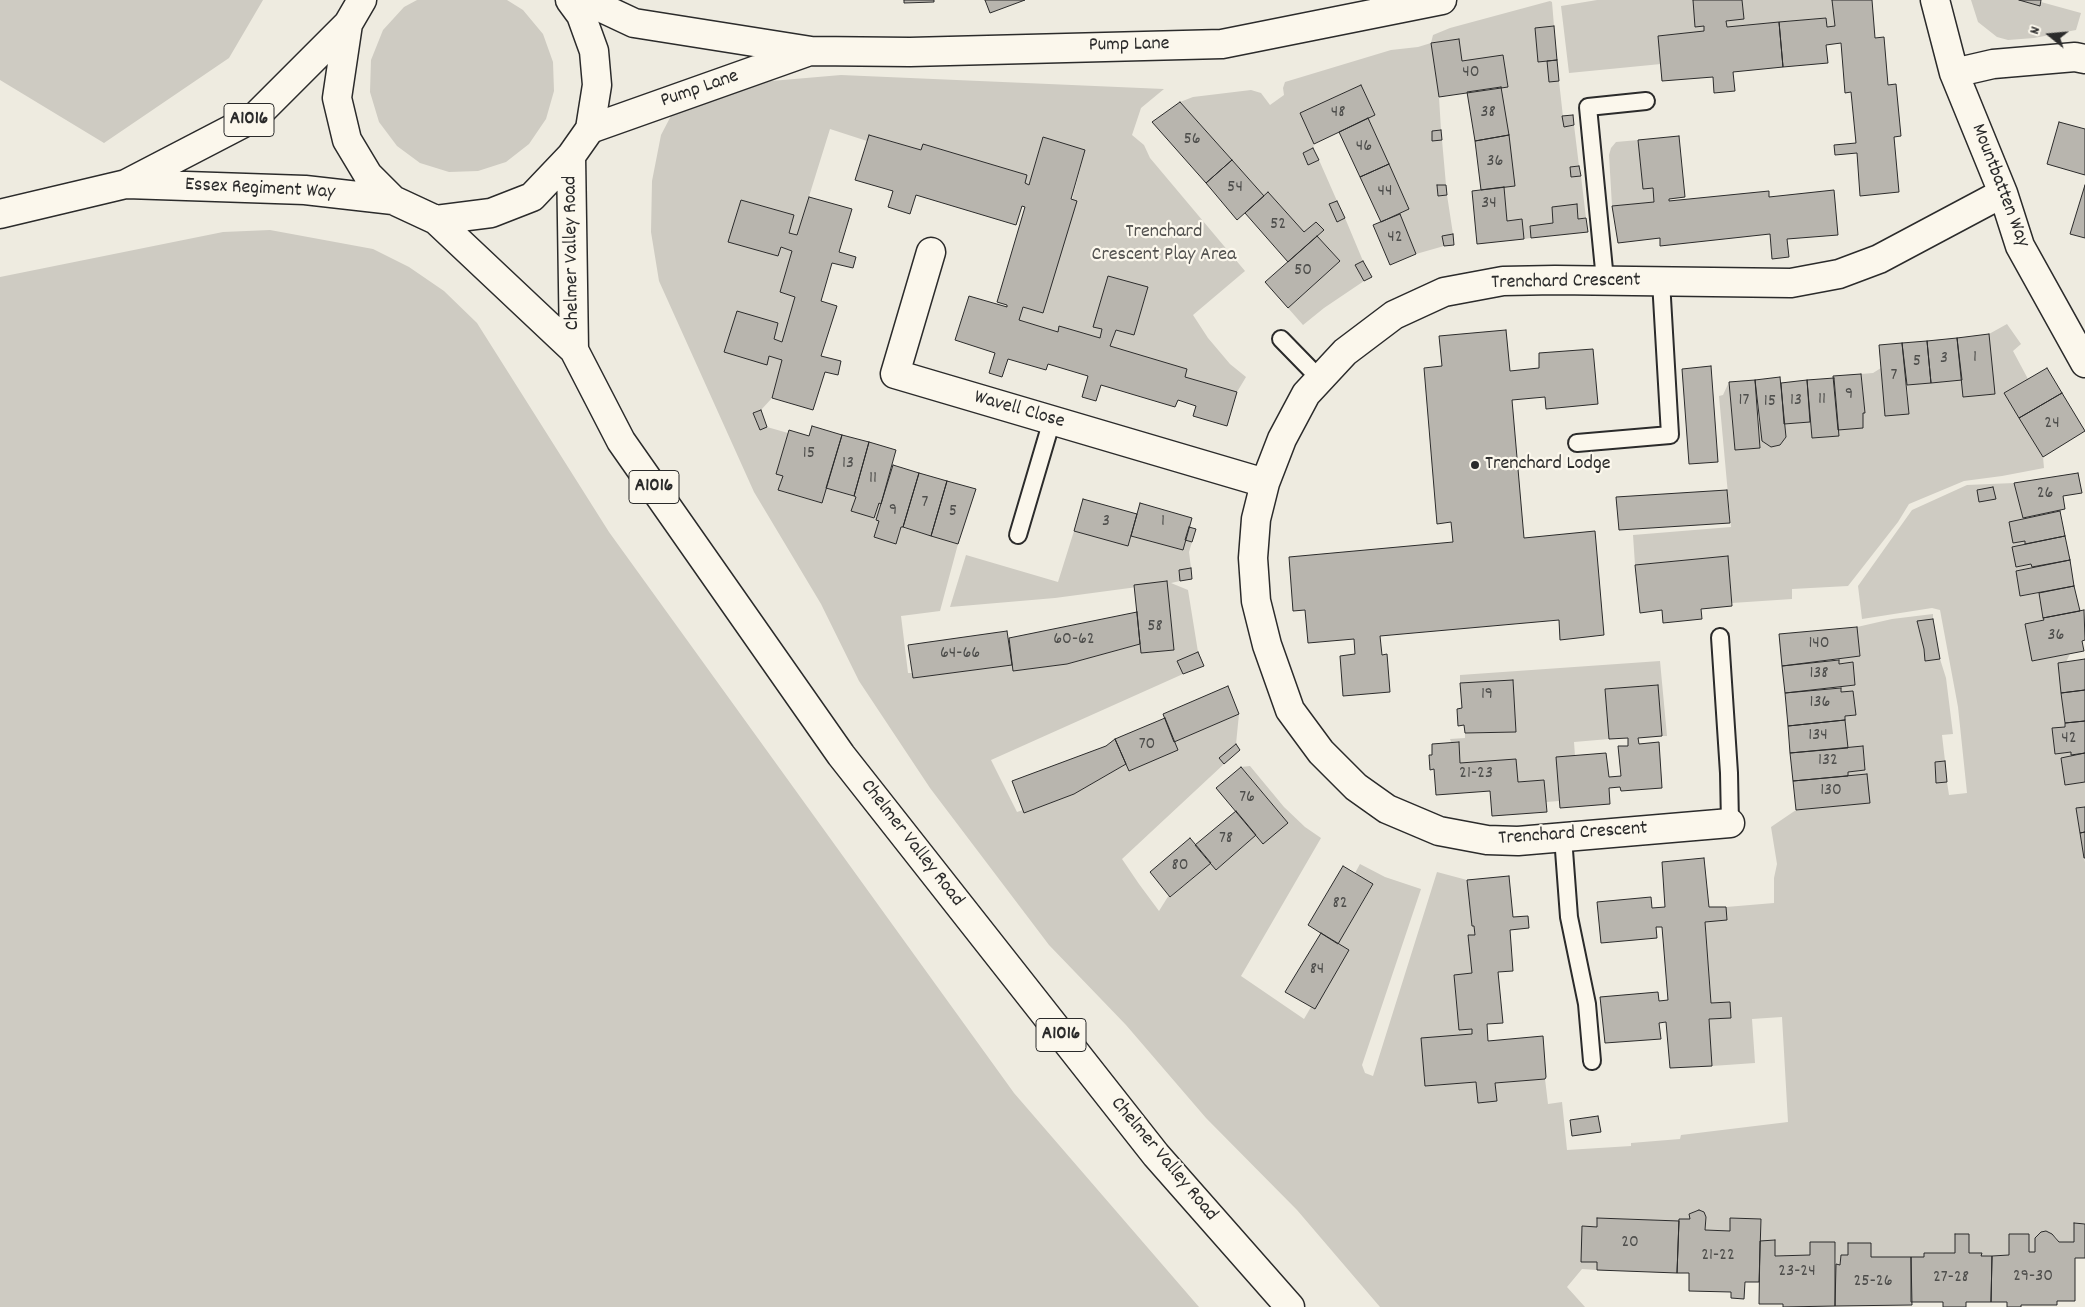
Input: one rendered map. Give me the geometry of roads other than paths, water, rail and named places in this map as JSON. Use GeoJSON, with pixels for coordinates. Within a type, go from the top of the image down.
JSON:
{"type":"FeatureCollection","features":[{"type":"Feature","properties":{"kind":"street","name":"A1016"},"geometry":{"type":"LineString","coordinates":[[362,0],[348,24],[337,98],[347,140],[368,175],[393,200],[436,220]]}},
{"type":"Feature","properties":{"kind":"street"},"geometry":{"type":"LineString","coordinates":[[436,220],[491,213],[532,197],[571,156],[590,129],[597,85],[594,51],[581,15],[570,0]]}},
{"type":"Feature","properties":{"kind":"street","name":"Pump Lane"},"geometry":{"type":"LineString","coordinates":[[585,0],[634,23],[810,51],[910,52],[1222,44],[1441,0]]}},
{"type":"Feature","properties":{"kind":"street","name":"Mountbatten Way"},"geometry":{"type":"LineString","coordinates":[[1935,0],[1954,73],[2003,193],[2020,246],[2085,363]]}},
{"type":"Feature","properties":{"kind":"street","name":"Essex Regiment Way"},"geometry":{"type":"LineString","coordinates":[[0,214],[126,184],[255,117],[348,24]]}},
{"type":"Feature","properties":{"kind":"street","name":"Pump Lane"},"geometry":{"type":"LineString","coordinates":[[590,129],[810,51]]}},
{"type":"Feature","properties":{"kind":"street"},"geometry":{"type":"LineString","coordinates":[[1954,73],[1993,64],[2075,57],[2085,58]]}},
{"type":"Feature","properties":{"kind":"street","name":"Chelmer Valley Road"},"geometry":{"type":"LineString","coordinates":[[571,156],[574,350]]}},
{"type":"Feature","properties":{"kind":"street","name":"Essex Regiment Way"},"geometry":{"type":"LineString","coordinates":[[126,184],[305,190],[393,200]]}},
{"type":"Feature","properties":{"kind":"street","name":"Trenchard Crescent"},"geometry":{"type":"LineString","coordinates":[[1730,824],[1518,841],[1486,840],[1438,831],[1387,809],[1356,787],[1322,752],[1290,710],[1267,644],[1256,601],[1253,558],[1256,519],[1265,483],[1282,439],[1306,394],[1345,352],[1394,315],[1444,292],[1503,281],[1605,280],[1791,283],[1839,274],[1879,259],[2003,193]]}},
{"type":"Feature","properties":{"kind":"street","name":"Chelmer Valley Road"},"geometry":{"type":"LineString","coordinates":[[436,220],[574,350],[621,441],[841,755],[1156,1155],[1290,1307]]}},
{"type":"Feature","properties":{"kind":"street","name":"Wavell Close"},"geometry":{"type":"LineString","coordinates":[[931,252],[895,374],[1265,483]]}},
{"type":"Feature","properties":{"kind":"lane"},"geometry":{"type":"LineString","coordinates":[[1605,280],[1588,108],[1646,100]]}},
{"type":"Feature","properties":{"kind":"lane"},"geometry":{"type":"LineString","coordinates":[[1577,443],[1670,435],[1661,281]]}},
{"type":"Feature","properties":{"kind":"lane"},"geometry":{"type":"LineString","coordinates":[[1281,339],[1320,379]]}},
{"type":"Feature","properties":{"kind":"lane"},"geometry":{"type":"LineString","coordinates":[[1018,535],[1052,420]]}},
{"type":"Feature","properties":{"kind":"lane"},"geometry":{"type":"LineString","coordinates":[[1720,637],[1730,773],[1730,824]]}},
{"type":"Feature","properties":{"kind":"lane"},"geometry":{"type":"LineString","coordinates":[[1563,837],[1569,917],[1587,1004],[1592,1061]]}},
{"type":"Feature","properties":{"kind":"place","name":"Trenchard Lodge"},"geometry":{"type":"Point","coordinates":[1475,465]}},
{"type":"Feature","properties":{"kind":"park label","name":"Trenchard Crescent Play Area"},"geometry":{"type":"Point","coordinates":[1164,244]}}]}
